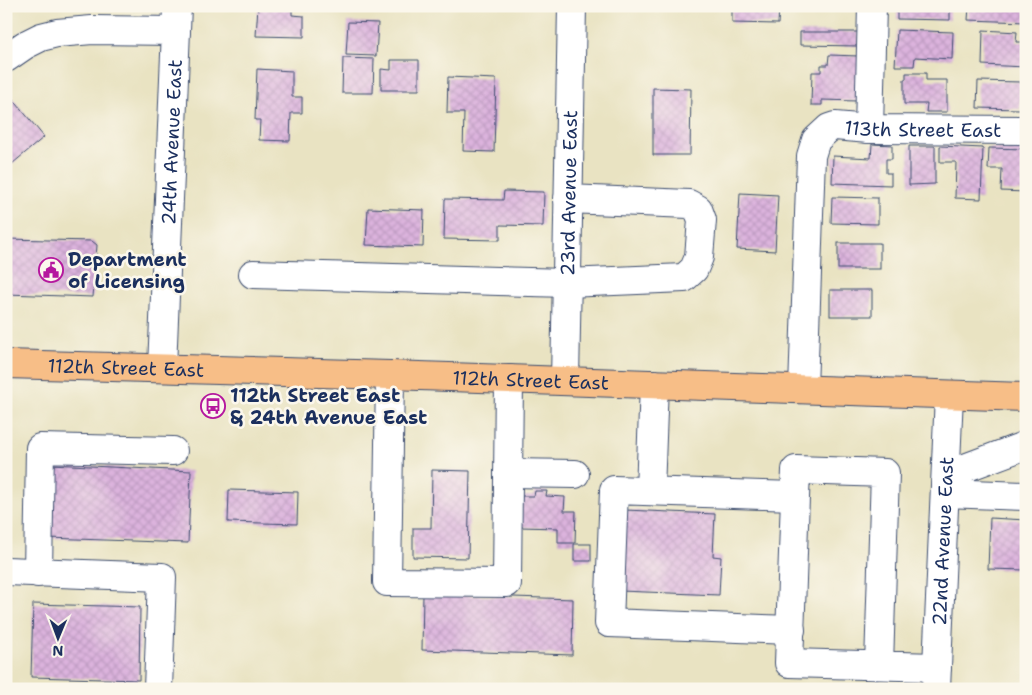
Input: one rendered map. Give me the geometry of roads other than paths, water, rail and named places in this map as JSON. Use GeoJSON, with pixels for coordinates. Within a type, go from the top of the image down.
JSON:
{"type":"FeatureCollection","features":[{"type":"Feature","properties":{"kind":"main road","name":"112th Street East"},"geometry":{"type":"LineString","coordinates":[[6,364],[1026,397]]}},
{"type":"Feature","properties":{"kind":"street","name":"23rd Avenue East"},"geometry":{"type":"LineString","coordinates":[[565,381],[572,6]]}},
{"type":"Feature","properties":{"kind":"street"},"geometry":{"type":"LineString","coordinates":[[869,129],[872,6]]}},
{"type":"Feature","properties":{"kind":"street"},"geometry":{"type":"LineString","coordinates":[[6,58],[41,37],[57,33],[118,31],[177,19]]}},
{"type":"Feature","properties":{"kind":"street","name":"24th Avenue East"},"geometry":{"type":"LineString","coordinates":[[162,368],[177,19]]}},
{"type":"Feature","properties":{"kind":"street","name":"113th Street East"},"geometry":{"type":"LineString","coordinates":[[803,389],[811,156],[816,140],[829,128],[835,126],[869,129],[1026,130]]}},
{"type":"Feature","properties":{"kind":"street"},"geometry":{"type":"LineString","coordinates":[[253,274],[567,283],[684,278],[694,269],[698,257],[702,220],[698,209],[689,204],[568,199]]}},
{"type":"Feature","properties":{"kind":"street"},"geometry":{"type":"LineString","coordinates":[[390,375],[387,582],[507,583],[509,379]]}},
{"type":"Feature","properties":{"kind":"street"},"geometry":{"type":"LineString","coordinates":[[650,491],[654,384]]}},
{"type":"Feature","properties":{"kind":"street","name":"22nd Avenue East"},"geometry":{"type":"LineString","coordinates":[[936,678],[949,395]]}},
{"type":"Feature","properties":{"kind":"street"},"geometry":{"type":"LineString","coordinates":[[945,484],[1026,445]]}},
{"type":"Feature","properties":{"kind":"street"},"geometry":{"type":"LineString","coordinates":[[38,573],[40,448],[173,451]]}},
{"type":"Feature","properties":{"kind":"street"},"geometry":{"type":"LineString","coordinates":[[879,666],[885,473],[796,470],[789,663],[879,666],[936,678]]}},
{"type":"Feature","properties":{"kind":"street"},"geometry":{"type":"LineString","coordinates":[[508,473],[575,474]]}},
{"type":"Feature","properties":{"kind":"street"},"geometry":{"type":"LineString","coordinates":[[945,484],[1026,496]]}},
{"type":"Feature","properties":{"kind":"street"},"geometry":{"type":"LineString","coordinates":[[790,630],[609,623],[614,490],[795,496]]}},
{"type":"Feature","properties":{"kind":"street"},"geometry":{"type":"LineString","coordinates":[[6,571],[162,577],[158,689]]}},
{"type":"Feature","properties":{"kind":"place","name":"Department of Licensing"},"geometry":{"type":"Point","coordinates":[51,270]}},
{"type":"Feature","properties":{"kind":"place","name":"112th Street East & 24th Avenue East"},"geometry":{"type":"Point","coordinates":[213,406]}}]}
